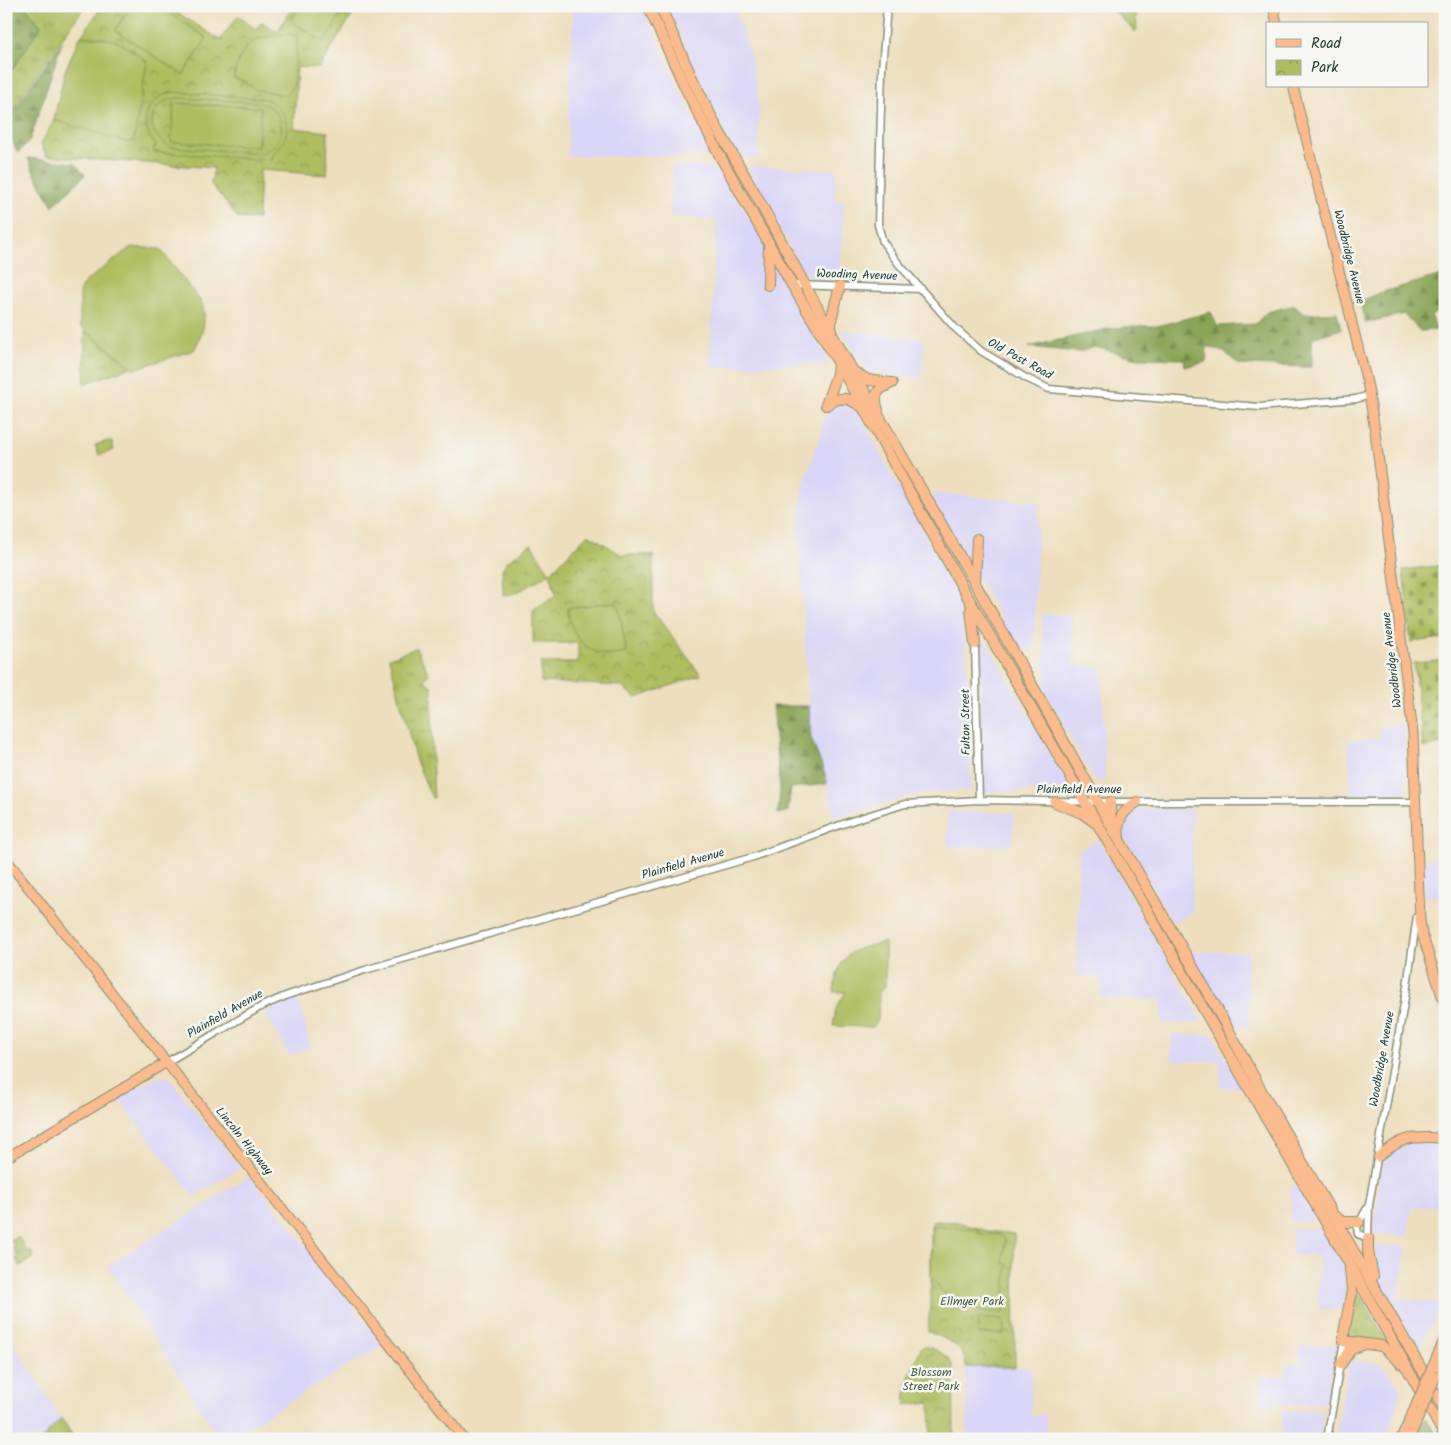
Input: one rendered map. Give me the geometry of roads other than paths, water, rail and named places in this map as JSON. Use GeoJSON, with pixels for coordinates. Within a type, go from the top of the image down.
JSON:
{"type":"FeatureCollection","features":[{"type":"Feature","properties":{"kind":"highway"},"geometry":{"type":"LineString","coordinates":[[648,6],[696,110],[792,285],[838,362],[966,594],[1349,1263],[1410,1372],[1444,1438]]}},
{"type":"Feature","properties":{"kind":"highway"},"geometry":{"type":"LineString","coordinates":[[660,6],[709,113],[761,204],[804,285],[954,546],[1267,1100],[1376,1289],[1432,1375],[1445,1401]]}},
{"type":"Feature","properties":{"kind":"highway"},"geometry":{"type":"LineString","coordinates":[[768,284],[769,242]]}},
{"type":"Feature","properties":{"kind":"highway"},"geometry":{"type":"LineString","coordinates":[[831,332],[830,320],[840,286]]}},
{"type":"Feature","properties":{"kind":"highway"},"geometry":{"type":"LineString","coordinates":[[838,362],[837,374],[826,405],[832,400],[842,398],[862,406]]}},
{"type":"Feature","properties":{"kind":"highway"},"geometry":{"type":"LineString","coordinates":[[853,371],[868,380],[892,383],[881,388],[875,400],[887,429]]}},
{"type":"Feature","properties":{"kind":"highway"},"geometry":{"type":"LineString","coordinates":[[954,546],[969,547],[977,539],[975,580],[984,600]]}},
{"type":"Feature","properties":{"kind":"highway"},"geometry":{"type":"LineString","coordinates":[[966,594],[972,613],[975,644]]}},
{"type":"Feature","properties":{"kind":"highway"},"geometry":{"type":"LineString","coordinates":[[975,644],[977,638],[981,635],[991,638]]}},
{"type":"Feature","properties":{"kind":"highway"},"geometry":{"type":"LineString","coordinates":[[1055,802],[1082,814],[1098,825]]}},
{"type":"Feature","properties":{"kind":"highway"},"geometry":{"type":"LineString","coordinates":[[1110,802],[1112,827]]}},
{"type":"Feature","properties":{"kind":"highway"},"geometry":{"type":"LineString","coordinates":[[1122,845],[1118,828],[1119,820],[1126,810],[1137,802]]}},
{"type":"Feature","properties":{"kind":"highway"},"geometry":{"type":"LineString","coordinates":[[1334,1216],[1343,1222],[1359,1222]]}},
{"type":"Feature","properties":{"kind":"highway"},"geometry":{"type":"LineString","coordinates":[[1368,1238],[1370,1264],[1376,1289]]}},
{"type":"Feature","properties":{"kind":"highway"},"geometry":{"type":"LineString","coordinates":[[1349,1263],[1352,1290],[1344,1341],[1382,1346],[1410,1372]]}},
{"type":"Feature","properties":{"kind":"highway"},"geometry":{"type":"LineString","coordinates":[[1341,1364],[1351,1350],[1357,1346],[1367,1344]]}},
{"type":"Feature","properties":{"kind":"highway"},"geometry":{"type":"LineString","coordinates":[[1432,1375],[1445,1410]]}},
{"type":"Feature","properties":{"kind":"main road"},"geometry":{"type":"LineString","coordinates":[[1273,6],[1277,22]]}},
{"type":"Feature","properties":{"kind":"main road","name":"Woodbridge Avenue"},"geometry":{"type":"LineString","coordinates":[[1293,88],[1370,395],[1413,733],[1418,905]]}},
{"type":"Feature","properties":{"kind":"main road","name":"Lincoln Highway"},"geometry":{"type":"LineString","coordinates":[[6,859],[464,1439]]}},
{"type":"Feature","properties":{"kind":"main road"},"geometry":{"type":"LineString","coordinates":[[1418,905],[1422,934],[1445,1005]]}},
{"type":"Feature","properties":{"kind":"main road","name":"Plainfield Avenue"},"geometry":{"type":"LineString","coordinates":[[6,1158],[167,1062]]}},
{"type":"Feature","properties":{"kind":"main road"},"geometry":{"type":"LineString","coordinates":[[1378,1157],[1393,1145],[1412,1137],[1445,1138]]}},
{"type":"Feature","properties":{"kind":"main road"},"geometry":{"type":"LineString","coordinates":[[1409,1439],[1445,1338]]}},
{"type":"Feature","properties":{"kind":"main road"},"geometry":{"type":"LineString","coordinates":[[1432,1375],[1444,1358]]}},
{"type":"Feature","properties":{"kind":"main road"},"geometry":{"type":"LineString","coordinates":[[1401,1439],[1419,1409]]}},
{"type":"Feature","properties":{"kind":"street","name":"Old Post Road"},"geometry":{"type":"LineString","coordinates":[[887,6],[882,82],[878,225],[883,242],[898,263],[955,328],[980,350],[1026,378],[1049,389],[1259,407],[1356,399],[1370,395]]}},
{"type":"Feature","properties":{"kind":"street","name":"Wooding Avenue"},"geometry":{"type":"LineString","coordinates":[[792,285],[921,289]]}},
{"type":"Feature","properties":{"kind":"street","name":"Fulton Street"},"geometry":{"type":"LineString","coordinates":[[975,644],[979,800]]}},
{"type":"Feature","properties":{"kind":"street","name":"Plainfield Avenue"},"geometry":{"type":"LineString","coordinates":[[167,1062],[262,1006],[288,994],[753,857],[854,820],[905,804],[979,800],[1055,802],[1416,802]]}},
{"type":"Feature","properties":{"kind":"street","name":"Woodbridge Avenue"},"geometry":{"type":"LineString","coordinates":[[1368,1238],[1370,1205],[1413,949],[1418,905]]}},
{"type":"Feature","properties":{"kind":"street"},"geometry":{"type":"LineString","coordinates":[[1368,1238],[1361,1237],[1357,1231],[1359,1222],[1370,1205]]}},
{"type":"Feature","properties":{"kind":"street"},"geometry":{"type":"LineString","coordinates":[[1327,1439],[1344,1341]]}},
{"type":"Feature","properties":{"kind":"park label","name":"Ellmyer Park"},"geometry":{"type":"Point","coordinates":[972,1301]}},
{"type":"Feature","properties":{"kind":"park label","name":"Blossom Street Park"},"geometry":{"type":"Point","coordinates":[931,1379]}}]}
